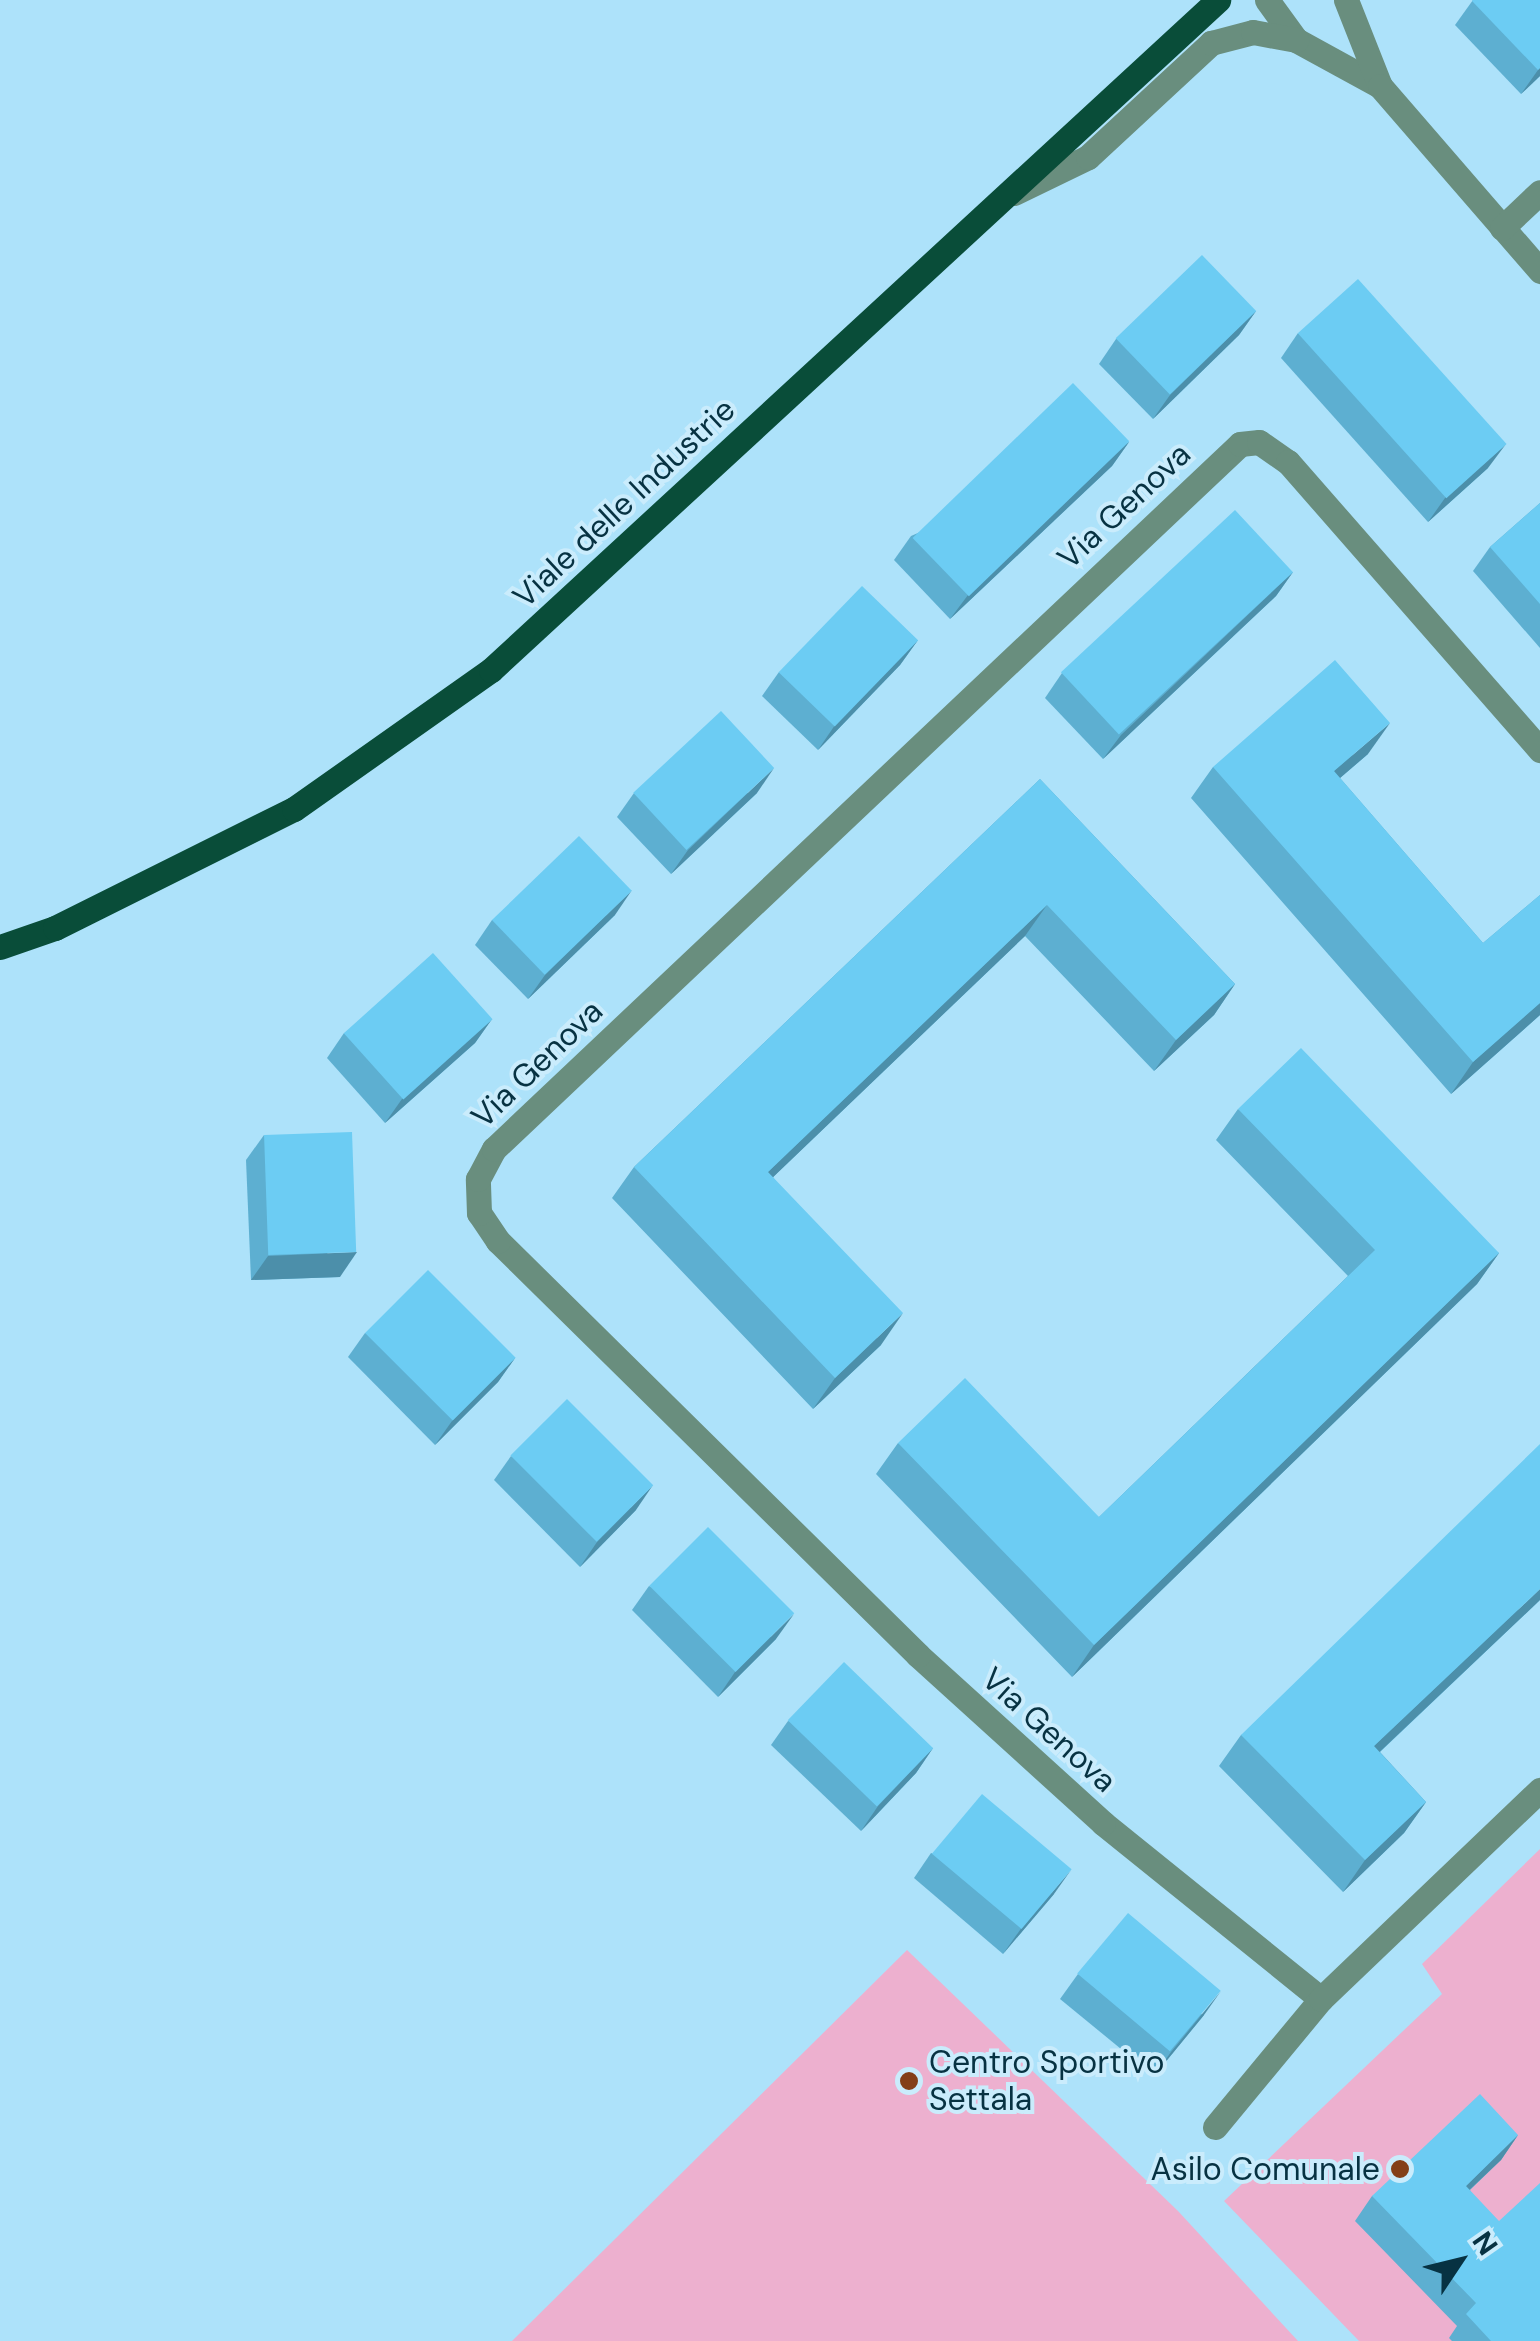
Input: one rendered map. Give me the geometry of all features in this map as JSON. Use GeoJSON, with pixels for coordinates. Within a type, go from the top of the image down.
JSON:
{"type":"FeatureCollection","features":[{"type":"Feature","properties":{"kind":"main road","name":"Viale delle Industrie"},"geometry":{"type":"LineString","coordinates":[[0,947],[55,928],[294,809],[492,670],[1218,0]]}},
{"type":"Feature","properties":{"kind":"street"},"geometry":{"type":"LineString","coordinates":[[1267,0],[1296,40]]}},
{"type":"Feature","properties":{"kind":"street"},"geometry":{"type":"LineString","coordinates":[[1328,0],[1368,58]]}},
{"type":"Feature","properties":{"kind":"street"},"geometry":{"type":"LineString","coordinates":[[1346,0],[1380,86],[1540,271]]}},
{"type":"Feature","properties":{"kind":"street"},"geometry":{"type":"LineString","coordinates":[[996,201],[1088,157],[1211,43],[1253,32],[1296,40],[1380,86]]}},
{"type":"Feature","properties":{"kind":"street"},"geometry":{"type":"LineString","coordinates":[[1502,228],[1540,192]]}},
{"type":"Feature","properties":{"kind":"street","name":"Via Genova"},"geometry":{"type":"LineString","coordinates":[[1321,1998],[1103,1822],[918,1655],[498,1242],[480,1213],[478,1179],[508,1136],[1240,444],[1259,442],[1288,462],[1540,750]]}},
{"type":"Feature","properties":{"kind":"street"},"geometry":{"type":"LineString","coordinates":[[1215,2127],[1321,1998],[1540,1790]]}},
{"type":"Feature","properties":{"kind":"shaded area","name":"Asilo Comunale"},"geometry":{"type":"Polygon","coordinates":[[[1540,1849],[1540,2341],[1359,2341],[1224,2201],[1442,1994],[1422,1964],[1540,1849]]]}},
{"type":"Feature","properties":{"kind":"shaded area","name":"Centro Sportivo Settala"},"geometry":{"type":"Polygon","coordinates":[[[907,1950],[1178,2211],[1298,2341],[512,2341],[907,1950]]]}},
{"type":"Feature","properties":{"kind":"building"},"geometry":{"type":"Polygon","coordinates":[[[1540,0],[1538,70],[1472,1],[1540,0]]]}},
{"type":"Feature","properties":{"kind":"building"},"geometry":{"type":"Polygon","coordinates":[[[1202,255],[1256,311],[1170,394],[1116,338],[1202,255]]]}},
{"type":"Feature","properties":{"kind":"building"},"geometry":{"type":"Polygon","coordinates":[[[1358,279],[1507,444],[1446,498],[1298,333],[1358,279]]]}},
{"type":"Feature","properties":{"kind":"building"},"geometry":{"type":"Polygon","coordinates":[[[1073,383],[1129,441],[969,596],[913,538],[1073,383]]]}},
{"type":"Feature","properties":{"kind":"building"},"geometry":{"type":"Polygon","coordinates":[[[1540,503],[1540,604],[1490,547],[1540,503]]]}},
{"type":"Feature","properties":{"kind":"building"},"geometry":{"type":"Polygon","coordinates":[[[1235,510],[1293,572],[1119,734],[1061,672],[1235,510]]]}},
{"type":"Feature","properties":{"kind":"building"},"geometry":{"type":"Polygon","coordinates":[[[862,586],[918,640],[835,727],[779,672],[862,586]]]}},
{"type":"Feature","properties":{"kind":"building"},"geometry":{"type":"Polygon","coordinates":[[[1335,660],[1390,723],[1334,771],[1483,943],[1540,895],[1540,1003],[1473,1062],[1213,767],[1335,660]]]}},
{"type":"Feature","properties":{"kind":"building"},"geometry":{"type":"Polygon","coordinates":[[[721,711],[774,768],[686,850],[633,793],[721,711]]]}},
{"type":"Feature","properties":{"kind":"building"},"geometry":{"type":"Polygon","coordinates":[[[1040,779],[1235,984],[1176,1040],[1047,905],[768,1172],[903,1313],[835,1378],[634,1167],[1040,779]]]}},
{"type":"Feature","properties":{"kind":"building"},"geometry":{"type":"Polygon","coordinates":[[[579,836],[632,891],[545,975],[492,920],[579,836]]]}},
{"type":"Feature","properties":{"kind":"building"},"geometry":{"type":"Polygon","coordinates":[[[433,953],[493,1019],[403,1099],[344,1033],[433,953]]]}},
{"type":"Feature","properties":{"kind":"building"},"geometry":{"type":"Polygon","coordinates":[[[1301,1048],[1499,1253],[1094,1645],[898,1443],[965,1378],[1099,1517],[1375,1250],[1238,1109],[1301,1048]]]}},
{"type":"Feature","properties":{"kind":"building"},"geometry":{"type":"Polygon","coordinates":[[[352,1132],[356,1252],[268,1255],[264,1135],[352,1132]]]}},
{"type":"Feature","properties":{"kind":"building"},"geometry":{"type":"Polygon","coordinates":[[[428,1270],[516,1358],[453,1421],[365,1333],[428,1270]]]}},
{"type":"Feature","properties":{"kind":"building"},"geometry":{"type":"Polygon","coordinates":[[[567,1399],[653,1485],[597,1542],[510,1456],[567,1399]]]}},
{"type":"Feature","properties":{"kind":"building"},"geometry":{"type":"Polygon","coordinates":[[[1540,1444],[1540,1589],[1374,1746],[1426,1802],[1365,1860],[1241,1735],[1540,1444]]]}},
{"type":"Feature","properties":{"kind":"building"},"geometry":{"type":"Polygon","coordinates":[[[708,1527],[794,1613],[736,1672],[649,1586],[708,1527]]]}},
{"type":"Feature","properties":{"kind":"building"},"geometry":{"type":"Polygon","coordinates":[[[844,1662],[933,1748],[877,1806],[788,1720],[844,1662]]]}},
{"type":"Feature","properties":{"kind":"building"},"geometry":{"type":"Polygon","coordinates":[[[982,1794],[1072,1869],[1021,1929],[932,1854],[982,1794]]]}},
{"type":"Feature","properties":{"kind":"building"},"geometry":{"type":"Polygon","coordinates":[[[1128,1913],[1221,1991],[1170,2051],[1077,1974],[1128,1913]]]}},
{"type":"Feature","properties":{"kind":"building","name":"Asilo Comunale"},"geometry":{"type":"Polygon","coordinates":[[[1480,2094],[1518,2135],[1466,2186],[1499,2221],[1540,2183],[1540,2341],[1491,2341],[1466,2314],[1476,2303],[1372,2196],[1480,2094]]]}},
{"type":"Feature","properties":{"kind":"place","name":"Centro Sportivo Settala"},"geometry":{"type":"Point","coordinates":[909,2081]}},
{"type":"Feature","properties":{"kind":"place","name":"Asilo Comunale"},"geometry":{"type":"Point","coordinates":[1400,2169]}}]}
